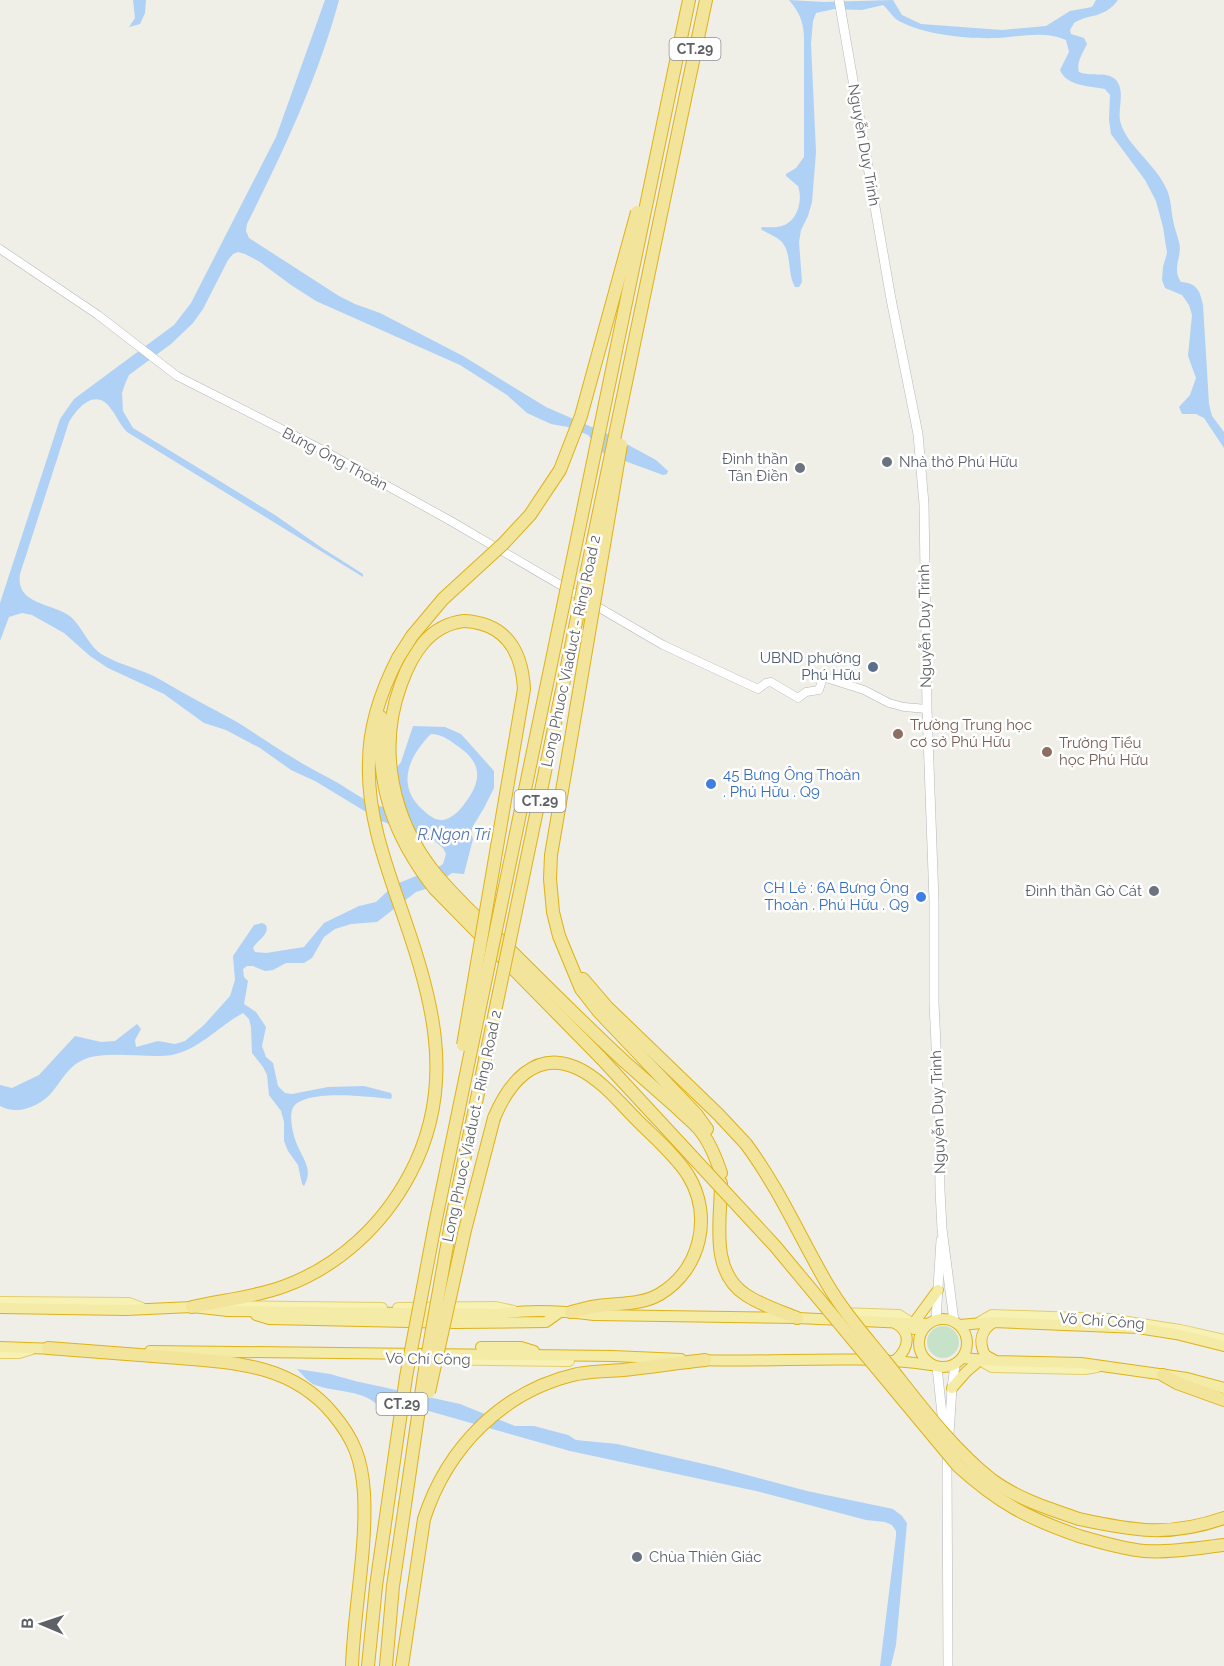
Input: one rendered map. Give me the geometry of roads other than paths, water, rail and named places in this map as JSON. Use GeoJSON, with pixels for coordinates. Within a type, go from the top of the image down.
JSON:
{"type":"FeatureCollection","features":[{"type":"Feature","properties":{"kind":"highway","name":"Long Phuoc Viaduct - Ring Road 2"},"geometry":{"type":"LineString","coordinates":[[368,1666],[376,1586],[406,1377],[435,1224],[688,0]]}},
{"type":"Feature","properties":{"kind":"highway","name":"Long Phuoc Viaduct - Ring Road 2"},"geometry":{"type":"LineString","coordinates":[[386,1666],[393,1586],[424,1375],[452,1223],[706,0]]}},
{"type":"Feature","properties":{"kind":"highway"},"geometry":{"type":"LineString","coordinates":[[192,1307],[284,1286],[333,1262],[358,1242],[380,1219],[402,1190],[424,1144],[437,1086],[438,1061],[431,1004],[380,846],[375,821],[369,763],[375,713],[389,675],[412,636],[443,599],[503,544],[530,515],[560,470],[581,416],[669,95]]}},
{"type":"Feature","properties":{"kind":"highway"},"geometry":{"type":"LineString","coordinates":[[685,99],[629,395],[551,855],[550,879],[553,912],[559,936],[581,989],[599,1012],[702,1122],[717,1153],[722,1173],[719,1243],[726,1272],[744,1294],[797,1318]]}},
{"type":"Feature","properties":{"kind":"highway"},"geometry":{"type":"LineString","coordinates":[[426,869],[413,842],[394,790],[389,752],[392,715],[404,674],[425,640],[444,626],[464,621],[475,622],[487,625],[507,638],[520,661],[524,689],[435,1224]]}},
{"type":"Feature","properties":{"kind":"highway"},"geometry":{"type":"LineString","coordinates":[[389,675],[382,706],[380,762],[391,816],[401,838],[439,886],[736,1202],[958,1466],[1007,1505],[1042,1523],[1109,1545],[1145,1551],[1224,1545]]}},
{"type":"Feature","properties":{"kind":"highway"},"geometry":{"type":"LineString","coordinates":[[439,886],[601,1040],[698,1128],[714,1154],[722,1173]]}},
{"type":"Feature","properties":{"kind":"highway"},"geometry":{"type":"LineString","coordinates":[[571,964],[607,1007],[746,1144],[778,1190],[811,1256],[836,1299],[956,1446],[993,1480],[1011,1492],[1042,1507],[1079,1519],[1146,1532],[1192,1527],[1224,1518]]}},
{"type":"Feature","properties":{"kind":"highway"},"geometry":{"type":"LineString","coordinates":[[245,1311],[269,1319],[456,1323],[546,1322],[566,1312],[643,1301],[658,1295],[675,1283],[687,1270],[700,1240],[702,1220],[699,1202],[687,1174],[673,1156],[604,1087],[577,1068],[554,1063],[540,1066],[519,1077],[508,1089],[494,1118],[460,1252],[405,1505]]}},
{"type":"Feature","properties":{"kind":"highway"},"geometry":{"type":"LineString","coordinates":[[911,1362],[915,1342],[913,1324],[938,1290]]}},
{"type":"Feature","properties":{"kind":"highway"},"geometry":{"type":"LineString","coordinates":[[0,1308],[126,1310],[192,1307],[245,1311],[498,1314],[517,1311],[594,1315],[797,1318],[913,1324],[945,1319],[957,1323],[968,1341],[968,1347],[959,1361],[950,1367],[934,1366],[922,1355],[919,1342],[923,1329],[932,1322]]}},
{"type":"Feature","properties":{"kind":"highway"},"geometry":{"type":"LineString","coordinates":[[980,1322],[974,1341],[980,1360]]}},
{"type":"Feature","properties":{"kind":"highway"},"geometry":{"type":"LineString","coordinates":[[994,1322],[985,1329],[981,1337],[985,1355],[994,1361]]}},
{"type":"Feature","properties":{"kind":"highway","name":"Võ Chí Công"},"geometry":{"type":"LineString","coordinates":[[957,1323],[994,1322],[1162,1329],[1224,1346]]}},
{"type":"Feature","properties":{"kind":"highway"},"geometry":{"type":"LineString","coordinates":[[895,1323],[902,1326],[907,1340],[906,1349],[896,1360]]}},
{"type":"Feature","properties":{"kind":"highway","name":"Võ Chí Công"},"geometry":{"type":"LineString","coordinates":[[0,1347],[216,1352],[544,1355],[705,1360],[796,1358],[896,1360],[934,1366]]}},
{"type":"Feature","properties":{"kind":"highway"},"geometry":{"type":"LineString","coordinates":[[48,1348],[224,1361],[256,1367],[281,1375],[306,1387],[325,1404],[354,1444],[361,1467],[364,1493],[364,1520],[352,1666]]}},
{"type":"Feature","properties":{"kind":"highway"},"geometry":{"type":"LineString","coordinates":[[402,1666],[424,1519],[448,1466],[475,1431],[520,1396],[543,1384],[578,1374],[705,1360]]}},
{"type":"Feature","properties":{"kind":"highway"},"geometry":{"type":"LineString","coordinates":[[952,1388],[966,1371],[980,1360]]}},
{"type":"Feature","properties":{"kind":"highway"},"geometry":{"type":"LineString","coordinates":[[959,1361],[1081,1363],[1187,1378],[1224,1388]]}},
{"type":"Feature","properties":{"kind":"highway"},"geometry":{"type":"LineString","coordinates":[[1163,1375],[1224,1400]]}},
{"type":"Feature","properties":{"kind":"main road","name":"Nguyễn Duy Trinh"},"geometry":{"type":"LineString","coordinates":[[839,0],[918,434],[924,504],[927,709],[934,901],[934,1004],[942,1229],[938,1290],[932,1322]]}},
{"type":"Feature","properties":{"kind":"main road","name":"Nguyễn Duy Trinh"},"geometry":{"type":"LineString","coordinates":[[942,1229],[957,1323]]}},
{"type":"Feature","properties":{"kind":"main road"},"geometry":{"type":"LineString","coordinates":[[0,1302],[129,1303],[142,1308]]}},
{"type":"Feature","properties":{"kind":"main road"},"geometry":{"type":"LineString","coordinates":[[192,1307],[495,1307],[517,1311]]}},
{"type":"Feature","properties":{"kind":"main road"},"geometry":{"type":"LineString","coordinates":[[821,1320],[837,1313],[900,1315],[913,1324]]}},
{"type":"Feature","properties":{"kind":"main road","name":"Võ Chí Công"},"geometry":{"type":"LineString","coordinates":[[980,1322],[992,1315],[1108,1318],[1224,1340]]}},
{"type":"Feature","properties":{"kind":"main road","name":"Võ Chí Công"},"geometry":{"type":"LineString","coordinates":[[0,1353],[19,1353],[35,1348]]}},
{"type":"Feature","properties":{"kind":"main road","name":"Võ Chí Công"},"geometry":{"type":"LineString","coordinates":[[216,1352],[234,1356],[326,1358],[586,1361],[624,1360],[640,1357]]}},
{"type":"Feature","properties":{"kind":"main road","name":"Võ Chí Công"},"geometry":{"type":"LineString","coordinates":[[796,1358],[813,1364],[900,1367],[911,1362]]}},
{"type":"Feature","properties":{"kind":"main road"},"geometry":{"type":"LineString","coordinates":[[980,1360],[992,1367],[1084,1369],[1102,1366]]}},
{"type":"Feature","properties":{"kind":"main road"},"geometry":{"type":"LineString","coordinates":[[948,1666],[947,1465],[952,1388],[959,1361]]}},
{"type":"Feature","properties":{"kind":"main road"},"geometry":{"type":"LineString","coordinates":[[934,1366],[947,1465]]}},
{"type":"Feature","properties":{"kind":"main road"},"geometry":{"type":"LineString","coordinates":[[1163,1375],[1224,1393]]}},
{"type":"Feature","properties":{"kind":"street","name":"Bưng Ông Thoàn"},"geometry":{"type":"LineString","coordinates":[[0,249],[98,315],[165,368],[317,447],[681,653],[758,689],[771,682],[798,698],[806,692],[819,690],[824,677],[864,690],[889,703],[927,709]]}},
{"type":"Feature","properties":{"kind":"water"},"geometry":{"type":"Polygon","coordinates":[[[133,0],[146,0],[145,13],[140,24],[129,27],[135,18],[133,0]]]}},
{"type":"Feature","properties":{"kind":"water","name":"R.Ngọn Tri"},"geometry":{"type":"Polygon","coordinates":[[[325,0],[339,0],[321,58],[299,114],[247,224],[246,231],[249,238],[339,296],[380,313],[463,356],[546,407],[610,435],[656,460],[668,471],[663,475],[603,453],[588,435],[568,427],[551,424],[527,413],[507,395],[460,365],[316,301],[260,262],[238,252],[228,260],[203,309],[193,323],[171,344],[129,375],[122,393],[123,411],[133,428],[275,515],[363,574],[363,577],[127,432],[110,407],[101,400],[90,400],[85,403],[69,422],[20,574],[20,584],[30,598],[71,617],[98,652],[103,655],[161,680],[237,722],[300,762],[376,805],[387,807],[395,770],[401,762],[413,726],[445,727],[461,734],[494,771],[494,788],[473,826],[471,833],[473,839],[464,874],[452,873],[432,887],[416,892],[377,922],[351,924],[335,929],[324,937],[312,958],[304,963],[286,963],[273,970],[265,971],[253,966],[243,969],[244,977],[248,981],[244,1004],[256,1012],[266,1027],[262,1046],[266,1057],[273,1063],[278,1086],[285,1093],[292,1094],[328,1087],[364,1086],[391,1093],[392,1096],[391,1099],[355,1096],[313,1097],[294,1106],[291,1114],[292,1129],[308,1174],[304,1186],[298,1165],[284,1141],[284,1122],[281,1111],[269,1095],[267,1075],[252,1053],[251,1027],[249,1019],[243,1013],[200,1043],[182,1052],[162,1056],[90,1057],[72,1067],[53,1091],[36,1105],[22,1110],[0,1106],[0,1085],[12,1088],[39,1075],[75,1036],[101,1042],[115,1041],[137,1024],[141,1029],[135,1040],[136,1047],[158,1041],[175,1044],[185,1041],[204,1025],[230,996],[235,980],[233,956],[254,925],[262,923],[267,929],[265,935],[253,948],[255,952],[266,953],[304,947],[324,923],[359,906],[376,902],[394,885],[438,867],[443,864],[446,854],[443,848],[432,839],[381,821],[315,781],[291,770],[260,748],[226,730],[204,723],[164,694],[108,668],[90,656],[64,633],[32,615],[22,613],[9,617],[0,641],[0,603],[60,419],[74,399],[174,325],[191,303],[276,137],[325,0]],[[431,734],[419,748],[410,764],[409,788],[411,796],[425,812],[438,820],[443,820],[453,816],[465,803],[475,786],[477,771],[475,764],[465,751],[441,736],[431,734]]]}},
{"type":"Feature","properties":{"kind":"water"},"geometry":{"type":"Polygon","coordinates":[[[789,0],[824,2],[893,0],[902,15],[921,24],[1002,30],[1046,26],[1070,11],[1092,7],[1096,0],[1118,0],[1102,13],[1074,23],[1070,30],[1071,34],[1084,38],[1087,44],[1078,68],[1079,72],[1107,75],[1115,79],[1120,89],[1120,119],[1124,132],[1156,171],[1168,192],[1180,247],[1178,277],[1181,282],[1191,284],[1197,289],[1203,305],[1209,404],[1212,416],[1224,432],[1224,448],[1204,418],[1196,414],[1182,414],[1179,407],[1190,395],[1196,378],[1188,356],[1192,315],[1189,305],[1182,295],[1165,288],[1162,280],[1167,253],[1156,201],[1145,180],[1111,134],[1110,95],[1105,89],[1086,86],[1067,79],[1060,70],[1069,52],[1066,40],[1049,35],[985,38],[933,33],[899,21],[883,5],[862,10],[834,9],[816,13],[811,44],[816,152],[812,202],[801,230],[799,242],[802,282],[799,287],[795,287],[785,247],[780,240],[761,229],[762,227],[782,226],[792,220],[798,209],[800,197],[798,186],[786,174],[796,168],[804,157],[804,36],[800,16],[789,0]]]}},
{"type":"Feature","properties":{"kind":"water"},"geometry":{"type":"Polygon","coordinates":[[[297,1369],[330,1374],[460,1404],[515,1426],[534,1426],[568,1435],[576,1440],[617,1444],[807,1491],[893,1509],[907,1523],[896,1645],[891,1666],[880,1666],[896,1536],[892,1525],[756,1491],[570,1451],[411,1406],[381,1408],[358,1394],[315,1385],[297,1369]]]}},
{"type":"Feature","properties":{"kind":"place","name":"Nhà thờ Phú Hữu"},"geometry":{"type":"Point","coordinates":[887,462]}},
{"type":"Feature","properties":{"kind":"place","name":"Đình thần Tân Điền"},"geometry":{"type":"Point","coordinates":[800,468]}},
{"type":"Feature","properties":{"kind":"place","name":"UBND phường Phú Hữu"},"geometry":{"type":"Point","coordinates":[873,667]}},
{"type":"Feature","properties":{"kind":"place","name":"Trường Trung học cơ sở Phú Hữu"},"geometry":{"type":"Point","coordinates":[898,734]}},
{"type":"Feature","properties":{"kind":"place","name":"Trường Tiểu học Phú Hữu"},"geometry":{"type":"Point","coordinates":[1047,752]}},
{"type":"Feature","properties":{"kind":"place","name":"45 Bưng Ông Thoàn . Phú Hữu . Q9"},"geometry":{"type":"Point","coordinates":[711,784]}},
{"type":"Feature","properties":{"kind":"place","name":"Đình thần Gò Cát"},"geometry":{"type":"Point","coordinates":[1154,891]}},
{"type":"Feature","properties":{"kind":"place","name":"CH Lẻ : 6A Bưng Ông Thoàn . Phú Hữu . Q9"},"geometry":{"type":"Point","coordinates":[921,897]}},
{"type":"Feature","properties":{"kind":"place","name":"Chùa Thiên Giác"},"geometry":{"type":"Point","coordinates":[637,1557]}}]}
